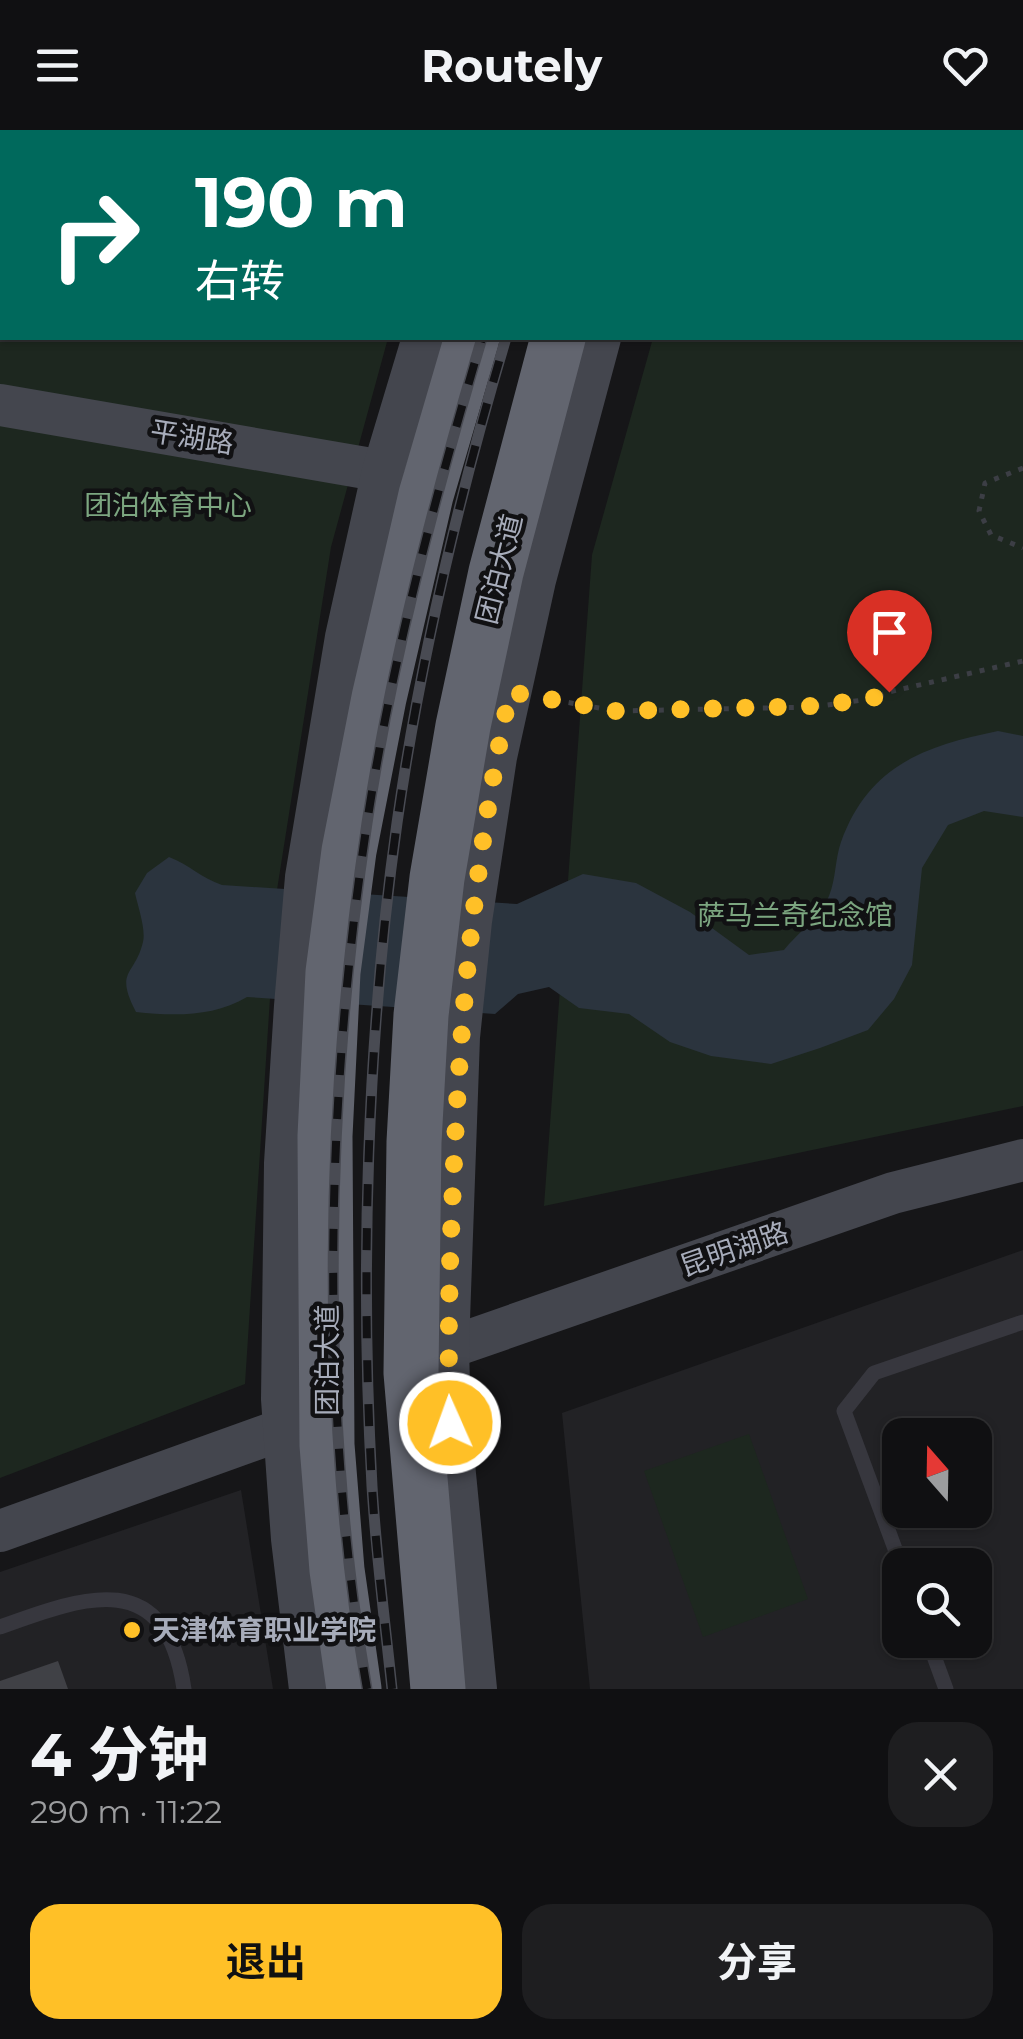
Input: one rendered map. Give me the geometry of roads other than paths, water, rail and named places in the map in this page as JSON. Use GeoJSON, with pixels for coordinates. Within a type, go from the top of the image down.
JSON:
{"type":"FeatureCollection","features":[{"type":"Feature","properties":{"kind":"highway","name":"团泊大道"},"geometry":{"type":"LineString","coordinates":[[354,1689],[337,1570],[327,1444],[325,1136],[311,1026],[338,920],[330,850],[379,698],[426,494],[471,340]]}},
{"type":"Feature","properties":{"kind":"highway","name":"团泊大道"},"geometry":{"type":"LineString","coordinates":[[439,1037],[460,864],[462,726],[496,572],[557,340]]}},
{"type":"Feature","properties":{"kind":"highway"},"geometry":{"type":"LineString","coordinates":[[438,1689],[410,1373],[414,1142],[439,1037]]}},
{"type":"Feature","properties":{"kind":"street"},"geometry":{"type":"LineString","coordinates":[[330,850],[346,636],[383,471],[422,340]]}},
{"type":"Feature","properties":{"kind":"street"},"geometry":{"type":"LineString","coordinates":[[460,864],[510,692],[535,580],[599,340]]}},
{"type":"Feature","properties":{"kind":"street","name":"平湖路"},"geometry":{"type":"LineString","coordinates":[[0,404],[383,471]]}},
{"type":"Feature","properties":{"kind":"street"},"geometry":{"type":"LineString","coordinates":[[310,1689],[292,1538],[283,1414],[285,1163],[311,1026]]}},
{"type":"Feature","properties":{"kind":"street"},"geometry":{"type":"LineString","coordinates":[[439,1037],[456,1498],[476,1689]]}},
{"type":"Feature","properties":{"kind":"street","name":"昆明湖路"},"geometry":{"type":"LineString","coordinates":[[448,1348],[892,1194],[1023,1160]]}},
{"type":"Feature","properties":{"kind":"street"},"geometry":{"type":"LineString","coordinates":[[0,1506],[283,1414]]}},
{"type":"Feature","properties":{"kind":"street"},"geometry":{"type":"LineString","coordinates":[[0,1531],[283,1414]]}},
{"type":"Feature","properties":{"kind":"lane"},"geometry":{"type":"LineString","coordinates":[[895,1548],[844,1411],[874,1373],[1023,1322]]}},
{"type":"Feature","properties":{"kind":"lane"},"geometry":{"type":"LineString","coordinates":[[0,1627],[50,1609],[124,1598],[149,1615],[171,1641],[181,1665],[184,1689]]}},
{"type":"Feature","properties":{"kind":"lane"},"geometry":{"type":"LineString","coordinates":[[935,1658],[946,1689]]}},
{"type":"Feature","properties":{"kind":"railway"},"geometry":{"type":"LineString","coordinates":[[367,1689],[351,1584],[335,1367],[333,1256],[343,1037],[367,823],[389,700],[432,518],[481,340]]}},
{"type":"Feature","properties":{"kind":"railway"},"geometry":{"type":"LineString","coordinates":[[392,1689],[368,1405],[369,1154],[379,986],[397,823],[417,701],[457,518],[505,340]]}},
{"type":"Feature","properties":{"kind":"place","name":"天津体育职业学院"},"geometry":{"type":"Point","coordinates":[132,1630]}},
{"type":"Feature","properties":{"kind":"park label","name":"团泊体育中心"},"geometry":{"type":"Point","coordinates":[168,505]}},
{"type":"Feature","properties":{"kind":"park label","name":"萨马兰奇纪念馆"},"geometry":{"type":"Point","coordinates":[795,915]}}]}
